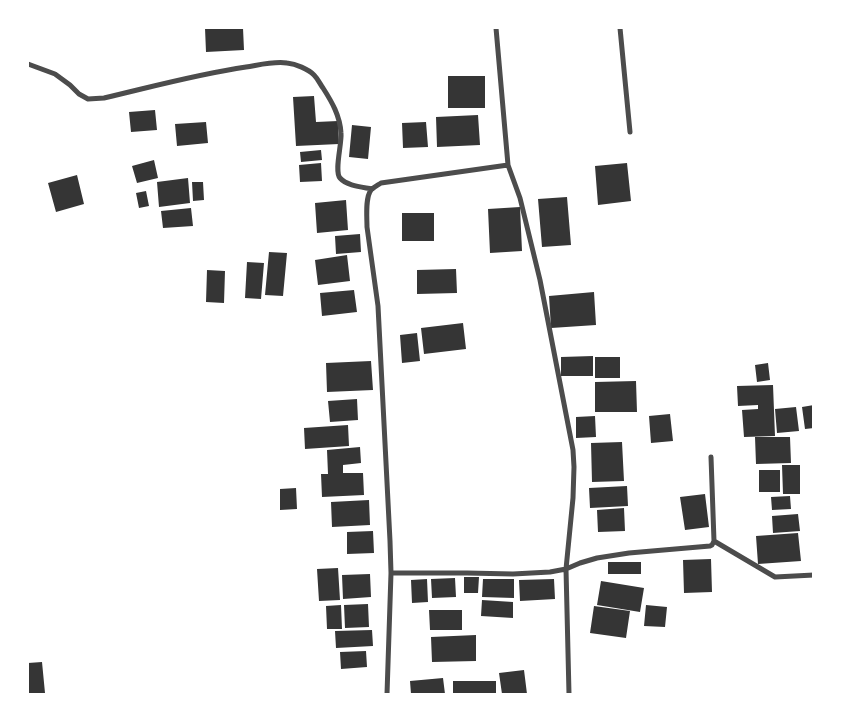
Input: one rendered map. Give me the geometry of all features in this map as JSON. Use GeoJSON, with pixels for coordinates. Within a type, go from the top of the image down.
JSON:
{"type":"FeatureCollection","features":[{"type":"Feature","properties":{"kind":"street"},"geometry":{"type":"LineString","coordinates":[[496,28],[508,165],[520,198],[540,280],[573,450],[573,498],[566,569],[569,694]]}},
{"type":"Feature","properties":{"kind":"street"},"geometry":{"type":"LineString","coordinates":[[620,28],[630,132]]}},
{"type":"Feature","properties":{"kind":"street"},"geometry":{"type":"LineString","coordinates":[[28,64],[55,74],[88,99],[104,98],[211,72],[286,62],[300,66],[314,75],[333,104],[340,123],[342,135],[338,164],[339,176],[348,184],[372,189]]}},
{"type":"Feature","properties":{"kind":"street"},"geometry":{"type":"LineString","coordinates":[[388,694],[390,540],[378,306],[367,220],[369,196],[372,189],[381,183],[508,165]]}},
{"type":"Feature","properties":{"kind":"street"},"geometry":{"type":"LineString","coordinates":[[391,573],[459,572],[513,574],[550,572],[566,569],[597,558],[629,553],[707,547],[712,545],[714,541],[711,457]]}},
{"type":"Feature","properties":{"kind":"street"},"geometry":{"type":"LineString","coordinates":[[714,541],[775,576],[814,575]]}},
{"type":"Feature","properties":{"kind":"building"},"geometry":{"type":"Polygon","coordinates":[[[205,28],[243,28],[244,50],[206,52],[205,28]]]}},
{"type":"Feature","properties":{"kind":"building"},"geometry":{"type":"Polygon","coordinates":[[[448,76],[485,76],[485,108],[448,108],[448,76]]]}},
{"type":"Feature","properties":{"kind":"building"},"geometry":{"type":"Polygon","coordinates":[[[314,96],[316,122],[338,121],[339,144],[296,146],[293,97],[314,96]]]}},
{"type":"Feature","properties":{"kind":"building"},"geometry":{"type":"Polygon","coordinates":[[[155,110],[157,130],[131,132],[129,112],[155,110]]]}},
{"type":"Feature","properties":{"kind":"building"},"geometry":{"type":"Polygon","coordinates":[[[478,115],[480,145],[437,147],[436,117],[478,115]]]}},
{"type":"Feature","properties":{"kind":"building"},"geometry":{"type":"Polygon","coordinates":[[[206,122],[208,143],[177,146],[175,124],[206,122]]]}},
{"type":"Feature","properties":{"kind":"building"},"geometry":{"type":"Polygon","coordinates":[[[426,122],[428,147],[403,148],[402,123],[426,122]]]}},
{"type":"Feature","properties":{"kind":"building"},"geometry":{"type":"Polygon","coordinates":[[[352,125],[371,127],[368,159],[349,157],[352,125]]]}},
{"type":"Feature","properties":{"kind":"building"},"geometry":{"type":"Polygon","coordinates":[[[321,150],[322,160],[301,162],[300,152],[321,150]]]}},
{"type":"Feature","properties":{"kind":"building"},"geometry":{"type":"Polygon","coordinates":[[[154,160],[158,178],[137,183],[132,166],[154,160]]]}},
{"type":"Feature","properties":{"kind":"building"},"geometry":{"type":"Polygon","coordinates":[[[321,163],[322,181],[300,182],[299,165],[321,163]]]}},
{"type":"Feature","properties":{"kind":"building"},"geometry":{"type":"Polygon","coordinates":[[[627,163],[631,201],[598,205],[595,166],[627,163]]]}},
{"type":"Feature","properties":{"kind":"building"},"geometry":{"type":"Polygon","coordinates":[[[77,175],[84,204],[56,212],[48,183],[77,175]]]}},
{"type":"Feature","properties":{"kind":"building"},"geometry":{"type":"Polygon","coordinates":[[[188,178],[190,203],[159,207],[157,182],[188,178]]]}},
{"type":"Feature","properties":{"kind":"building"},"geometry":{"type":"Polygon","coordinates":[[[192,182],[203,182],[204,200],[193,201],[192,182]]]}},
{"type":"Feature","properties":{"kind":"building"},"geometry":{"type":"Polygon","coordinates":[[[146,191],[149,206],[139,208],[136,193],[146,191]]]}},
{"type":"Feature","properties":{"kind":"building"},"geometry":{"type":"Polygon","coordinates":[[[567,197],[571,245],[542,247],[538,199],[567,197]]]}},
{"type":"Feature","properties":{"kind":"building"},"geometry":{"type":"Polygon","coordinates":[[[346,200],[348,230],[317,233],[315,203],[346,200]]]}},
{"type":"Feature","properties":{"kind":"building"},"geometry":{"type":"Polygon","coordinates":[[[520,207],[522,251],[490,253],[488,209],[520,207]]]}},
{"type":"Feature","properties":{"kind":"building"},"geometry":{"type":"Polygon","coordinates":[[[191,208],[193,226],[163,228],[161,211],[191,208]]]}},
{"type":"Feature","properties":{"kind":"building"},"geometry":{"type":"Polygon","coordinates":[[[402,213],[434,213],[434,241],[402,241],[402,213]]]}},
{"type":"Feature","properties":{"kind":"building"},"geometry":{"type":"Polygon","coordinates":[[[360,234],[361,252],[336,254],[335,236],[360,234]]]}},
{"type":"Feature","properties":{"kind":"building"},"geometry":{"type":"Polygon","coordinates":[[[269,252],[287,253],[283,296],[265,295],[269,252]]]}},
{"type":"Feature","properties":{"kind":"building"},"geometry":{"type":"Polygon","coordinates":[[[347,255],[350,281],[318,285],[315,260],[347,255]]]}},
{"type":"Feature","properties":{"kind":"building"},"geometry":{"type":"Polygon","coordinates":[[[247,262],[264,263],[261,299],[245,298],[247,262]]]}},
{"type":"Feature","properties":{"kind":"building"},"geometry":{"type":"Polygon","coordinates":[[[456,269],[457,293],[417,294],[417,270],[456,269]]]}},
{"type":"Feature","properties":{"kind":"building"},"geometry":{"type":"Polygon","coordinates":[[[207,270],[225,271],[224,303],[206,302],[207,270]]]}},
{"type":"Feature","properties":{"kind":"building"},"geometry":{"type":"Polygon","coordinates":[[[354,290],[357,312],[322,316],[320,293],[354,290]]]}},
{"type":"Feature","properties":{"kind":"building"},"geometry":{"type":"Polygon","coordinates":[[[594,292],[596,325],[551,328],[549,296],[594,292]]]}},
{"type":"Feature","properties":{"kind":"building"},"geometry":{"type":"Polygon","coordinates":[[[463,323],[466,349],[424,354],[421,328],[463,323]]]}},
{"type":"Feature","properties":{"kind":"building"},"geometry":{"type":"Polygon","coordinates":[[[417,333],[420,361],[402,363],[400,335],[417,333]]]}},
{"type":"Feature","properties":{"kind":"building"},"geometry":{"type":"Polygon","coordinates":[[[593,356],[593,376],[561,376],[561,357],[593,356]]]}},
{"type":"Feature","properties":{"kind":"building"},"geometry":{"type":"Polygon","coordinates":[[[595,357],[620,357],[620,378],[595,378],[595,357]]]}},
{"type":"Feature","properties":{"kind":"building"},"geometry":{"type":"Polygon","coordinates":[[[371,361],[373,390],[327,392],[326,363],[371,361]]]}},
{"type":"Feature","properties":{"kind":"building"},"geometry":{"type":"Polygon","coordinates":[[[768,363],[770,380],[757,382],[755,365],[768,363]]]}},
{"type":"Feature","properties":{"kind":"building"},"geometry":{"type":"Polygon","coordinates":[[[636,381],[637,412],[595,412],[595,382],[636,381]]]}},
{"type":"Feature","properties":{"kind":"building"},"geometry":{"type":"Polygon","coordinates":[[[773,385],[775,436],[744,437],[742,410],[758,409],[758,405],[738,406],[737,386],[773,385]]]}},
{"type":"Feature","properties":{"kind":"building"},"geometry":{"type":"Polygon","coordinates":[[[357,399],[358,420],[330,422],[328,401],[357,399]]]}},
{"type":"Feature","properties":{"kind":"building"},"geometry":{"type":"Polygon","coordinates":[[[814,405],[814,428],[805,429],[802,407],[814,405]]]}},
{"type":"Feature","properties":{"kind":"building"},"geometry":{"type":"Polygon","coordinates":[[[796,407],[799,431],[777,433],[775,409],[796,407]]]}},
{"type":"Feature","properties":{"kind":"building"},"geometry":{"type":"Polygon","coordinates":[[[670,414],[673,441],[651,443],[649,416],[670,414]]]}},
{"type":"Feature","properties":{"kind":"building"},"geometry":{"type":"Polygon","coordinates":[[[595,416],[596,437],[576,438],[576,417],[595,416]]]}},
{"type":"Feature","properties":{"kind":"building"},"geometry":{"type":"Polygon","coordinates":[[[348,425],[349,446],[305,449],[304,428],[348,425]]]}},
{"type":"Feature","properties":{"kind":"building"},"geometry":{"type":"Polygon","coordinates":[[[755,437],[790,437],[791,463],[756,464],[755,437]]]}},
{"type":"Feature","properties":{"kind":"building"},"geometry":{"type":"Polygon","coordinates":[[[622,442],[624,481],[592,482],[591,443],[622,442]]]}},
{"type":"Feature","properties":{"kind":"building"},"geometry":{"type":"Polygon","coordinates":[[[360,447],[361,463],[343,465],[343,473],[363,473],[364,495],[322,497],[321,474],[328,474],[327,450],[360,447]]]}},
{"type":"Feature","properties":{"kind":"building"},"geometry":{"type":"Polygon","coordinates":[[[782,465],[800,465],[800,494],[783,494],[782,465]]]}},
{"type":"Feature","properties":{"kind":"building"},"geometry":{"type":"Polygon","coordinates":[[[759,470],[780,470],[780,492],[759,492],[759,470]]]}},
{"type":"Feature","properties":{"kind":"building"},"geometry":{"type":"Polygon","coordinates":[[[627,486],[628,506],[590,508],[589,488],[627,486]]]}},
{"type":"Feature","properties":{"kind":"building"},"geometry":{"type":"Polygon","coordinates":[[[296,488],[297,509],[280,510],[280,489],[296,488]]]}},
{"type":"Feature","properties":{"kind":"building"},"geometry":{"type":"Polygon","coordinates":[[[705,494],[709,527],[685,530],[680,497],[705,494]]]}},
{"type":"Feature","properties":{"kind":"building"},"geometry":{"type":"Polygon","coordinates":[[[790,496],[791,509],[772,510],[771,497],[790,496]]]}},
{"type":"Feature","properties":{"kind":"building"},"geometry":{"type":"Polygon","coordinates":[[[369,500],[370,525],[332,527],[331,502],[369,500]]]}},
{"type":"Feature","properties":{"kind":"building"},"geometry":{"type":"Polygon","coordinates":[[[624,508],[625,531],[598,532],[597,510],[624,508]]]}},
{"type":"Feature","properties":{"kind":"building"},"geometry":{"type":"Polygon","coordinates":[[[798,514],[800,531],[773,533],[772,516],[798,514]]]}},
{"type":"Feature","properties":{"kind":"building"},"geometry":{"type":"Polygon","coordinates":[[[373,531],[374,553],[347,554],[347,532],[373,531]]]}},
{"type":"Feature","properties":{"kind":"building"},"geometry":{"type":"Polygon","coordinates":[[[798,533],[801,561],[758,564],[756,536],[798,533]]]}},
{"type":"Feature","properties":{"kind":"building"},"geometry":{"type":"Polygon","coordinates":[[[711,559],[712,592],[684,593],[683,560],[711,559]]]}},
{"type":"Feature","properties":{"kind":"building"},"geometry":{"type":"Polygon","coordinates":[[[608,562],[641,562],[641,574],[608,574],[608,562]]]}},
{"type":"Feature","properties":{"kind":"building"},"geometry":{"type":"Polygon","coordinates":[[[338,568],[340,600],[319,601],[317,569],[338,568]]]}},
{"type":"Feature","properties":{"kind":"building"},"geometry":{"type":"Polygon","coordinates":[[[370,574],[371,597],[343,599],[342,575],[370,574]]]}},
{"type":"Feature","properties":{"kind":"building"},"geometry":{"type":"Polygon","coordinates":[[[464,577],[479,577],[478,593],[464,593],[464,577]]]}},
{"type":"Feature","properties":{"kind":"building"},"geometry":{"type":"Polygon","coordinates":[[[455,578],[456,597],[432,598],[431,579],[455,578]]]}},
{"type":"Feature","properties":{"kind":"building"},"geometry":{"type":"Polygon","coordinates":[[[427,579],[428,602],[412,603],[411,580],[427,579]]]}},
{"type":"Feature","properties":{"kind":"building"},"geometry":{"type":"Polygon","coordinates":[[[483,579],[514,579],[514,598],[482,597],[483,579]]]}},
{"type":"Feature","properties":{"kind":"building"},"geometry":{"type":"Polygon","coordinates":[[[554,579],[555,599],[520,601],[519,580],[554,579]]]}},
{"type":"Feature","properties":{"kind":"building"},"geometry":{"type":"Polygon","coordinates":[[[601,581],[644,588],[640,612],[597,605],[601,581]]]}},
{"type":"Feature","properties":{"kind":"building"},"geometry":{"type":"Polygon","coordinates":[[[482,600],[513,602],[513,618],[481,616],[482,600]]]}},
{"type":"Feature","properties":{"kind":"building"},"geometry":{"type":"Polygon","coordinates":[[[368,604],[369,627],[345,628],[344,605],[368,604]]]}},
{"type":"Feature","properties":{"kind":"building"},"geometry":{"type":"Polygon","coordinates":[[[341,605],[342,629],[327,629],[326,606],[341,605]]]}},
{"type":"Feature","properties":{"kind":"building"},"geometry":{"type":"Polygon","coordinates":[[[646,605],[667,607],[665,627],[644,626],[646,605]]]}},
{"type":"Feature","properties":{"kind":"building"},"geometry":{"type":"Polygon","coordinates":[[[594,606],[630,611],[626,638],[590,633],[594,606]]]}},
{"type":"Feature","properties":{"kind":"building"},"geometry":{"type":"Polygon","coordinates":[[[429,610],[462,610],[462,630],[430,630],[429,610]]]}},
{"type":"Feature","properties":{"kind":"building"},"geometry":{"type":"Polygon","coordinates":[[[372,630],[373,646],[336,648],[335,631],[372,630]]]}},
{"type":"Feature","properties":{"kind":"building"},"geometry":{"type":"Polygon","coordinates":[[[476,635],[476,661],[432,662],[431,637],[476,635]]]}},
{"type":"Feature","properties":{"kind":"building"},"geometry":{"type":"Polygon","coordinates":[[[366,651],[367,667],[341,669],[340,652],[366,651]]]}},
{"type":"Feature","properties":{"kind":"building"},"geometry":{"type":"Polygon","coordinates":[[[42,662],[45,693],[29,694],[28,663],[42,662]]]}},
{"type":"Feature","properties":{"kind":"building"},"geometry":{"type":"Polygon","coordinates":[[[524,670],[527,694],[502,694],[499,673],[524,670]]]}},
{"type":"Feature","properties":{"kind":"building"},"geometry":{"type":"Polygon","coordinates":[[[443,678],[445,694],[411,694],[410,681],[443,678]]]}},
{"type":"Feature","properties":{"kind":"building"},"geometry":{"type":"Polygon","coordinates":[[[453,681],[496,681],[496,694],[453,694],[453,681]]]}}]}
